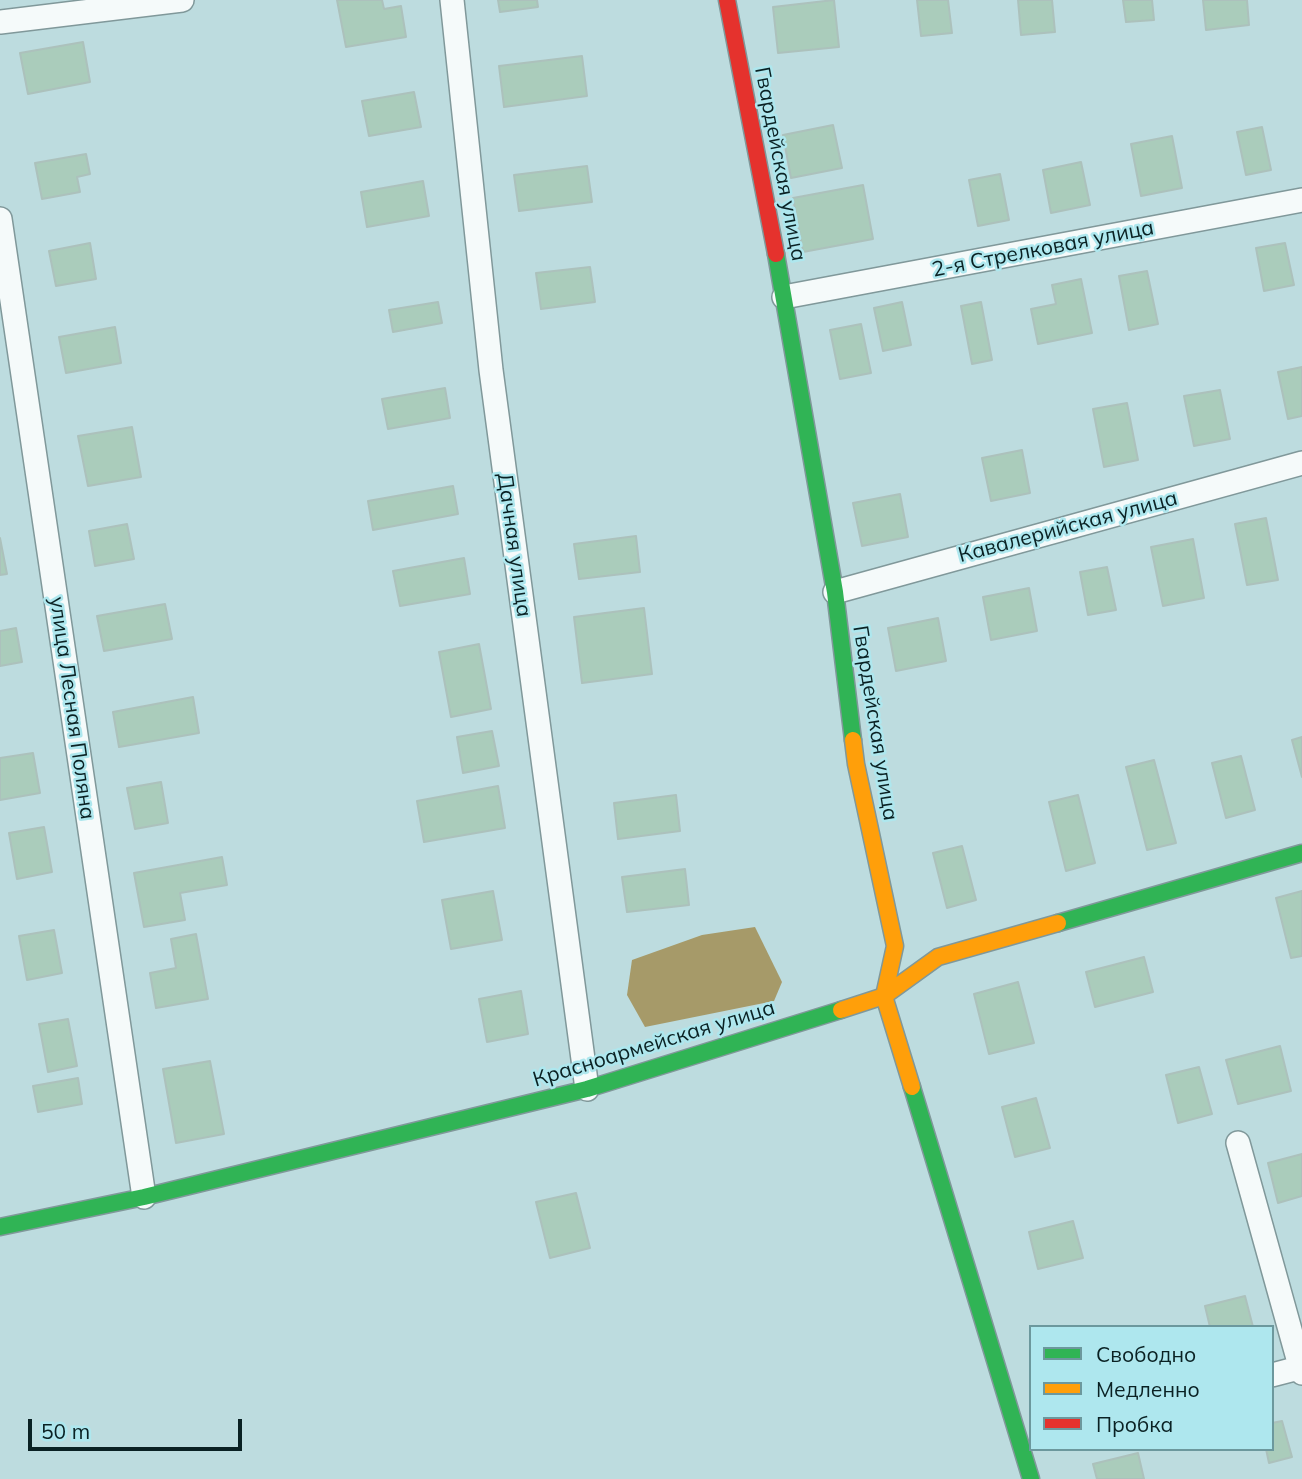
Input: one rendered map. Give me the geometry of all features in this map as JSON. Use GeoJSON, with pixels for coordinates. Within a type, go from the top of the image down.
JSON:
{"type":"FeatureCollection","features":[{"type":"Feature","properties":{"kind":"street"},"geometry":{"type":"LineString","coordinates":[[0,22],[182,0]]}},
{"type":"Feature","properties":{"kind":"street","name":"Дачная улица"},"geometry":{"type":"LineString","coordinates":[[452,0],[491,370],[587,1089]]}},
{"type":"Feature","properties":{"kind":"street","name":"Гвардейская улица"},"geometry":{"type":"LineString","coordinates":[[727,0],[784,297],[835,592],[856,764],[895,946],[884,996],[1025,1440],[1031,1479]]}},
{"type":"Feature","properties":{"kind":"street","name":"2-я Стрелковая улица"},"geometry":{"type":"LineString","coordinates":[[784,297],[1302,200]]}},
{"type":"Feature","properties":{"kind":"street","name":"улица Лесная Поляна"},"geometry":{"type":"LineString","coordinates":[[0,219],[144,1197]]}},
{"type":"Feature","properties":{"kind":"street","name":"Кавалерийская улица"},"geometry":{"type":"LineString","coordinates":[[835,592],[1302,463]]}},
{"type":"Feature","properties":{"kind":"street","name":"Красноармейская улица"},"geometry":{"type":"LineString","coordinates":[[0,1227],[144,1197],[587,1089],[884,996],[938,957],[1302,853]]}},
{"type":"Feature","properties":{"kind":"street"},"geometry":{"type":"LineString","coordinates":[[1238,1143],[1301,1369],[1274,1375]]}},
{"type":"Feature","properties":{"kind":"shaded area"},"geometry":{"type":"Polygon","coordinates":[[[755,927],[782,982],[774,1001],[645,1027],[627,995],[632,960],[702,935],[755,927]]]}},
{"type":"Feature","properties":{"kind":"building"},"geometry":{"type":"Polygon","coordinates":[[[337,0],[382,0],[384,9],[401,6],[406,37],[346,47],[337,0]]]}},
{"type":"Feature","properties":{"kind":"building"},"geometry":{"type":"Polygon","coordinates":[[[498,0],[537,0],[538,7],[500,12],[498,0]]]}},
{"type":"Feature","properties":{"kind":"building"},"geometry":{"type":"Polygon","coordinates":[[[834,0],[839,47],[778,53],[773,7],[834,0]]]}},
{"type":"Feature","properties":{"kind":"building"},"geometry":{"type":"Polygon","coordinates":[[[917,0],[948,0],[952,33],[921,36],[917,0]]]}},
{"type":"Feature","properties":{"kind":"building"},"geometry":{"type":"Polygon","coordinates":[[[1018,0],[1052,0],[1055,32],[1021,35],[1018,0]]]}},
{"type":"Feature","properties":{"kind":"building"},"geometry":{"type":"Polygon","coordinates":[[[1123,0],[1152,0],[1154,20],[1126,22],[1123,0]]]}},
{"type":"Feature","properties":{"kind":"building"},"geometry":{"type":"Polygon","coordinates":[[[1203,0],[1247,0],[1249,25],[1206,30],[1203,0]]]}},
{"type":"Feature","properties":{"kind":"building"},"geometry":{"type":"Polygon","coordinates":[[[83,42],[90,82],[28,94],[20,53],[83,42]]]}},
{"type":"Feature","properties":{"kind":"building"},"geometry":{"type":"Polygon","coordinates":[[[582,56],[587,96],[504,107],[499,66],[582,56]]]}},
{"type":"Feature","properties":{"kind":"building"},"geometry":{"type":"Polygon","coordinates":[[[414,92],[421,127],[369,136],[362,101],[414,92]]]}},
{"type":"Feature","properties":{"kind":"building"},"geometry":{"type":"Polygon","coordinates":[[[833,125],[842,168],[791,178],[783,135],[833,125]]]}},
{"type":"Feature","properties":{"kind":"building"},"geometry":{"type":"Polygon","coordinates":[[[1262,127],[1271,170],[1246,175],[1237,132],[1262,127]]]}},
{"type":"Feature","properties":{"kind":"building"},"geometry":{"type":"Polygon","coordinates":[[[1172,136],[1182,188],[1141,196],[1131,144],[1172,136]]]}},
{"type":"Feature","properties":{"kind":"building"},"geometry":{"type":"Polygon","coordinates":[[[86,154],[90,174],[77,177],[80,192],[42,199],[35,163],[86,154]]]}},
{"type":"Feature","properties":{"kind":"building"},"geometry":{"type":"Polygon","coordinates":[[[1081,162],[1090,205],[1051,213],[1043,170],[1081,162]]]}},
{"type":"Feature","properties":{"kind":"building"},"geometry":{"type":"Polygon","coordinates":[[[587,166],[592,202],[519,211],[514,175],[587,166]]]}},
{"type":"Feature","properties":{"kind":"building"},"geometry":{"type":"Polygon","coordinates":[[[1000,174],[1009,220],[978,226],[969,180],[1000,174]]]}},
{"type":"Feature","properties":{"kind":"building"},"geometry":{"type":"Polygon","coordinates":[[[423,181],[429,216],[367,227],[361,192],[423,181]]]}},
{"type":"Feature","properties":{"kind":"building"},"geometry":{"type":"Polygon","coordinates":[[[863,185],[873,239],[803,252],[793,198],[863,185]]]}},
{"type":"Feature","properties":{"kind":"building"},"geometry":{"type":"Polygon","coordinates":[[[90,243],[96,279],[56,286],[49,251],[90,243]]]}},
{"type":"Feature","properties":{"kind":"building"},"geometry":{"type":"Polygon","coordinates":[[[1285,243],[1294,285],[1264,291],[1256,248],[1285,243]]]}},
{"type":"Feature","properties":{"kind":"building"},"geometry":{"type":"Polygon","coordinates":[[[590,267],[595,302],[541,309],[536,273],[590,267]]]}},
{"type":"Feature","properties":{"kind":"building"},"geometry":{"type":"Polygon","coordinates":[[[1147,271],[1158,324],[1129,330],[1119,276],[1147,271]]]}},
{"type":"Feature","properties":{"kind":"building"},"geometry":{"type":"Polygon","coordinates":[[[1081,279],[1092,333],[1038,344],[1031,309],[1056,304],[1052,285],[1081,279]]]}},
{"type":"Feature","properties":{"kind":"building"},"geometry":{"type":"Polygon","coordinates":[[[438,302],[442,323],[393,332],[389,310],[438,302]]]}},
{"type":"Feature","properties":{"kind":"building"},"geometry":{"type":"Polygon","coordinates":[[[902,302],[911,345],[883,351],[874,308],[902,302]]]}},
{"type":"Feature","properties":{"kind":"building"},"geometry":{"type":"Polygon","coordinates":[[[981,302],[992,360],[972,364],[961,306],[981,302]]]}},
{"type":"Feature","properties":{"kind":"building"},"geometry":{"type":"Polygon","coordinates":[[[861,324],[871,373],[840,379],[830,330],[861,324]]]}},
{"type":"Feature","properties":{"kind":"building"},"geometry":{"type":"Polygon","coordinates":[[[115,327],[121,363],[66,373],[59,337],[115,327]]]}},
{"type":"Feature","properties":{"kind":"building"},"geometry":{"type":"Polygon","coordinates":[[[1302,367],[1302,416],[1288,419],[1278,372],[1302,367]]]}},
{"type":"Feature","properties":{"kind":"building"},"geometry":{"type":"Polygon","coordinates":[[[445,388],[450,418],[388,429],[382,399],[445,388]]]}},
{"type":"Feature","properties":{"kind":"building"},"geometry":{"type":"Polygon","coordinates":[[[1220,390],[1230,439],[1194,446],[1184,396],[1220,390]]]}},
{"type":"Feature","properties":{"kind":"building"},"geometry":{"type":"Polygon","coordinates":[[[1127,403],[1138,460],[1104,467],[1093,409],[1127,403]]]}},
{"type":"Feature","properties":{"kind":"building"},"geometry":{"type":"Polygon","coordinates":[[[132,427],[141,477],[88,486],[78,436],[132,427]]]}},
{"type":"Feature","properties":{"kind":"building"},"geometry":{"type":"Polygon","coordinates":[[[1022,450],[1030,493],[991,501],[982,458],[1022,450]]]}},
{"type":"Feature","properties":{"kind":"building"},"geometry":{"type":"Polygon","coordinates":[[[453,486],[458,514],[373,530],[368,501],[453,486]]]}},
{"type":"Feature","properties":{"kind":"building"},"geometry":{"type":"Polygon","coordinates":[[[900,494],[908,537],[862,546],[853,503],[900,494]]]}},
{"type":"Feature","properties":{"kind":"building"},"geometry":{"type":"Polygon","coordinates":[[[1266,518],[1278,580],[1247,585],[1235,524],[1266,518]]]}},
{"type":"Feature","properties":{"kind":"building"},"geometry":{"type":"Polygon","coordinates":[[[127,524],[134,559],[95,566],[89,531],[127,524]]]}},
{"type":"Feature","properties":{"kind":"building"},"geometry":{"type":"Polygon","coordinates":[[[636,536],[640,572],[579,579],[574,544],[636,536]]]}},
{"type":"Feature","properties":{"kind":"building"},"geometry":{"type":"Polygon","coordinates":[[[0,538],[7,574],[0,575],[0,538]]]}},
{"type":"Feature","properties":{"kind":"building"},"geometry":{"type":"Polygon","coordinates":[[[1193,539],[1204,598],[1163,606],[1151,547],[1193,539]]]}},
{"type":"Feature","properties":{"kind":"building"},"geometry":{"type":"Polygon","coordinates":[[[464,558],[470,594],[400,606],[393,571],[464,558]]]}},
{"type":"Feature","properties":{"kind":"building"},"geometry":{"type":"Polygon","coordinates":[[[1107,567],[1116,610],[1088,615],[1080,572],[1107,567]]]}},
{"type":"Feature","properties":{"kind":"building"},"geometry":{"type":"Polygon","coordinates":[[[1029,588],[1037,631],[991,640],[983,597],[1029,588]]]}},
{"type":"Feature","properties":{"kind":"building"},"geometry":{"type":"Polygon","coordinates":[[[165,604],[172,639],[104,651],[97,616],[165,604]]]}},
{"type":"Feature","properties":{"kind":"building"},"geometry":{"type":"Polygon","coordinates":[[[644,608],[652,674],[582,683],[574,617],[644,608]]]}},
{"type":"Feature","properties":{"kind":"building"},"geometry":{"type":"Polygon","coordinates":[[[938,618],[946,661],[896,671],[888,628],[938,618]]]}},
{"type":"Feature","properties":{"kind":"building"},"geometry":{"type":"Polygon","coordinates":[[[16,628],[22,662],[0,666],[0,631],[16,628]]]}},
{"type":"Feature","properties":{"kind":"building"},"geometry":{"type":"Polygon","coordinates":[[[479,644],[491,709],[451,717],[439,652],[479,644]]]}},
{"type":"Feature","properties":{"kind":"building"},"geometry":{"type":"Polygon","coordinates":[[[193,697],[199,733],[119,747],[113,712],[193,697]]]}},
{"type":"Feature","properties":{"kind":"building"},"geometry":{"type":"Polygon","coordinates":[[[492,731],[499,766],[463,773],[457,737],[492,731]]]}},
{"type":"Feature","properties":{"kind":"building"},"geometry":{"type":"Polygon","coordinates":[[[1302,737],[1302,777],[1292,740],[1302,737]]]}},
{"type":"Feature","properties":{"kind":"building"},"geometry":{"type":"Polygon","coordinates":[[[33,753],[40,793],[0,800],[0,758],[33,753]]]}},
{"type":"Feature","properties":{"kind":"building"},"geometry":{"type":"Polygon","coordinates":[[[1241,756],[1255,810],[1226,818],[1212,763],[1241,756]]]}},
{"type":"Feature","properties":{"kind":"building"},"geometry":{"type":"Polygon","coordinates":[[[1154,760],[1176,843],[1147,850],[1126,767],[1154,760]]]}},
{"type":"Feature","properties":{"kind":"building"},"geometry":{"type":"Polygon","coordinates":[[[161,782],[168,823],[135,829],[127,788],[161,782]]]}},
{"type":"Feature","properties":{"kind":"building"},"geometry":{"type":"Polygon","coordinates":[[[498,786],[505,828],[424,842],[417,801],[498,786]]]}},
{"type":"Feature","properties":{"kind":"building"},"geometry":{"type":"Polygon","coordinates":[[[676,795],[680,831],[618,839],[614,803],[676,795]]]}},
{"type":"Feature","properties":{"kind":"building"},"geometry":{"type":"Polygon","coordinates":[[[1078,795],[1095,863],[1066,871],[1049,802],[1078,795]]]}},
{"type":"Feature","properties":{"kind":"building"},"geometry":{"type":"Polygon","coordinates":[[[44,827],[52,872],[17,879],[9,833],[44,827]]]}},
{"type":"Feature","properties":{"kind":"building"},"geometry":{"type":"Polygon","coordinates":[[[962,846],[976,900],[947,908],[933,853],[962,846]]]}},
{"type":"Feature","properties":{"kind":"building"},"geometry":{"type":"Polygon","coordinates":[[[222,857],[227,885],[180,893],[185,920],[144,927],[134,873],[222,857]]]}},
{"type":"Feature","properties":{"kind":"building"},"geometry":{"type":"Polygon","coordinates":[[[685,869],[689,905],[627,912],[622,877],[685,869]]]}},
{"type":"Feature","properties":{"kind":"building"},"geometry":{"type":"Polygon","coordinates":[[[493,891],[502,940],[451,949],[442,900],[493,891]]]}},
{"type":"Feature","properties":{"kind":"building"},"geometry":{"type":"Polygon","coordinates":[[[1302,891],[1302,956],[1291,958],[1276,898],[1302,891]]]}},
{"type":"Feature","properties":{"kind":"building"},"geometry":{"type":"Polygon","coordinates":[[[54,930],[62,973],[27,980],[19,936],[54,930]]]}},
{"type":"Feature","properties":{"kind":"building"},"geometry":{"type":"Polygon","coordinates":[[[196,934],[208,999],[156,1008],[150,973],[176,968],[171,939],[196,934]]]}},
{"type":"Feature","properties":{"kind":"building"},"geometry":{"type":"Polygon","coordinates":[[[1144,957],[1153,992],[1095,1007],[1086,972],[1144,957]]]}},
{"type":"Feature","properties":{"kind":"building"},"geometry":{"type":"Polygon","coordinates":[[[1018,982],[1034,1043],[989,1054],[974,994],[1018,982]]]}},
{"type":"Feature","properties":{"kind":"building"},"geometry":{"type":"Polygon","coordinates":[[[521,991],[528,1034],[487,1042],[479,999],[521,991]]]}},
{"type":"Feature","properties":{"kind":"building"},"geometry":{"type":"Polygon","coordinates":[[[68,1019],[77,1066],[48,1072],[39,1024],[68,1019]]]}},
{"type":"Feature","properties":{"kind":"building"},"geometry":{"type":"Polygon","coordinates":[[[1280,1046],[1291,1091],[1238,1104],[1226,1060],[1280,1046]]]}},
{"type":"Feature","properties":{"kind":"building"},"geometry":{"type":"Polygon","coordinates":[[[210,1061],[224,1134],[176,1143],[163,1069],[210,1061]]]}},
{"type":"Feature","properties":{"kind":"building"},"geometry":{"type":"Polygon","coordinates":[[[1199,1067],[1212,1114],[1178,1123],[1166,1075],[1199,1067]]]}},
{"type":"Feature","properties":{"kind":"building"},"geometry":{"type":"Polygon","coordinates":[[[78,1078],[82,1104],[38,1112],[33,1086],[78,1078]]]}},
{"type":"Feature","properties":{"kind":"building"},"geometry":{"type":"Polygon","coordinates":[[[1036,1098],[1050,1148],[1015,1157],[1002,1107],[1036,1098]]]}},
{"type":"Feature","properties":{"kind":"building"},"geometry":{"type":"Polygon","coordinates":[[[1302,1154],[1302,1196],[1278,1203],[1268,1163],[1302,1154]]]}},
{"type":"Feature","properties":{"kind":"building"},"geometry":{"type":"Polygon","coordinates":[[[576,1193],[590,1248],[550,1258],[536,1202],[576,1193]]]}},
{"type":"Feature","properties":{"kind":"building"},"geometry":{"type":"Polygon","coordinates":[[[1073,1221],[1083,1258],[1038,1269],[1029,1232],[1073,1221]]]}},
{"type":"Feature","properties":{"kind":"building"},"geometry":{"type":"Polygon","coordinates":[[[1245,1296],[1252,1325],[1210,1325],[1205,1306],[1245,1296]]]}},
{"type":"Feature","properties":{"kind":"building"},"geometry":{"type":"Polygon","coordinates":[[[1282,1421],[1292,1457],[1269,1463],[1266,1451],[1274,1451],[1274,1423],[1282,1421]]]}},
{"type":"Feature","properties":{"kind":"building"},"geometry":{"type":"Polygon","coordinates":[[[1138,1453],[1144,1479],[1097,1479],[1093,1464],[1138,1453]]]}},
{"type":"Feature","properties":{"kind":"traffic: fast"},"geometry":{"type":"LineString","coordinates":[[776,254],[835,592],[853,740]]}},
{"type":"Feature","properties":{"kind":"traffic: fast"},"geometry":{"type":"LineString","coordinates":[[1058,923],[1302,853]]}},
{"type":"Feature","properties":{"kind":"traffic: fast"},"geometry":{"type":"LineString","coordinates":[[0,1227],[144,1197],[587,1089],[841,1010]]}},
{"type":"Feature","properties":{"kind":"traffic: fast"},"geometry":{"type":"LineString","coordinates":[[912,1087],[1031,1479]]}},
{"type":"Feature","properties":{"kind":"traffic: slow"},"geometry":{"type":"LineString","coordinates":[[853,740],[895,946],[884,996],[912,1087]]}},
{"type":"Feature","properties":{"kind":"traffic: slow"},"geometry":{"type":"LineString","coordinates":[[841,1010],[884,996],[938,957],[1058,923]]}},
{"type":"Feature","properties":{"kind":"traffic: jam"},"geometry":{"type":"LineString","coordinates":[[727,0],[776,254]]}}]}
